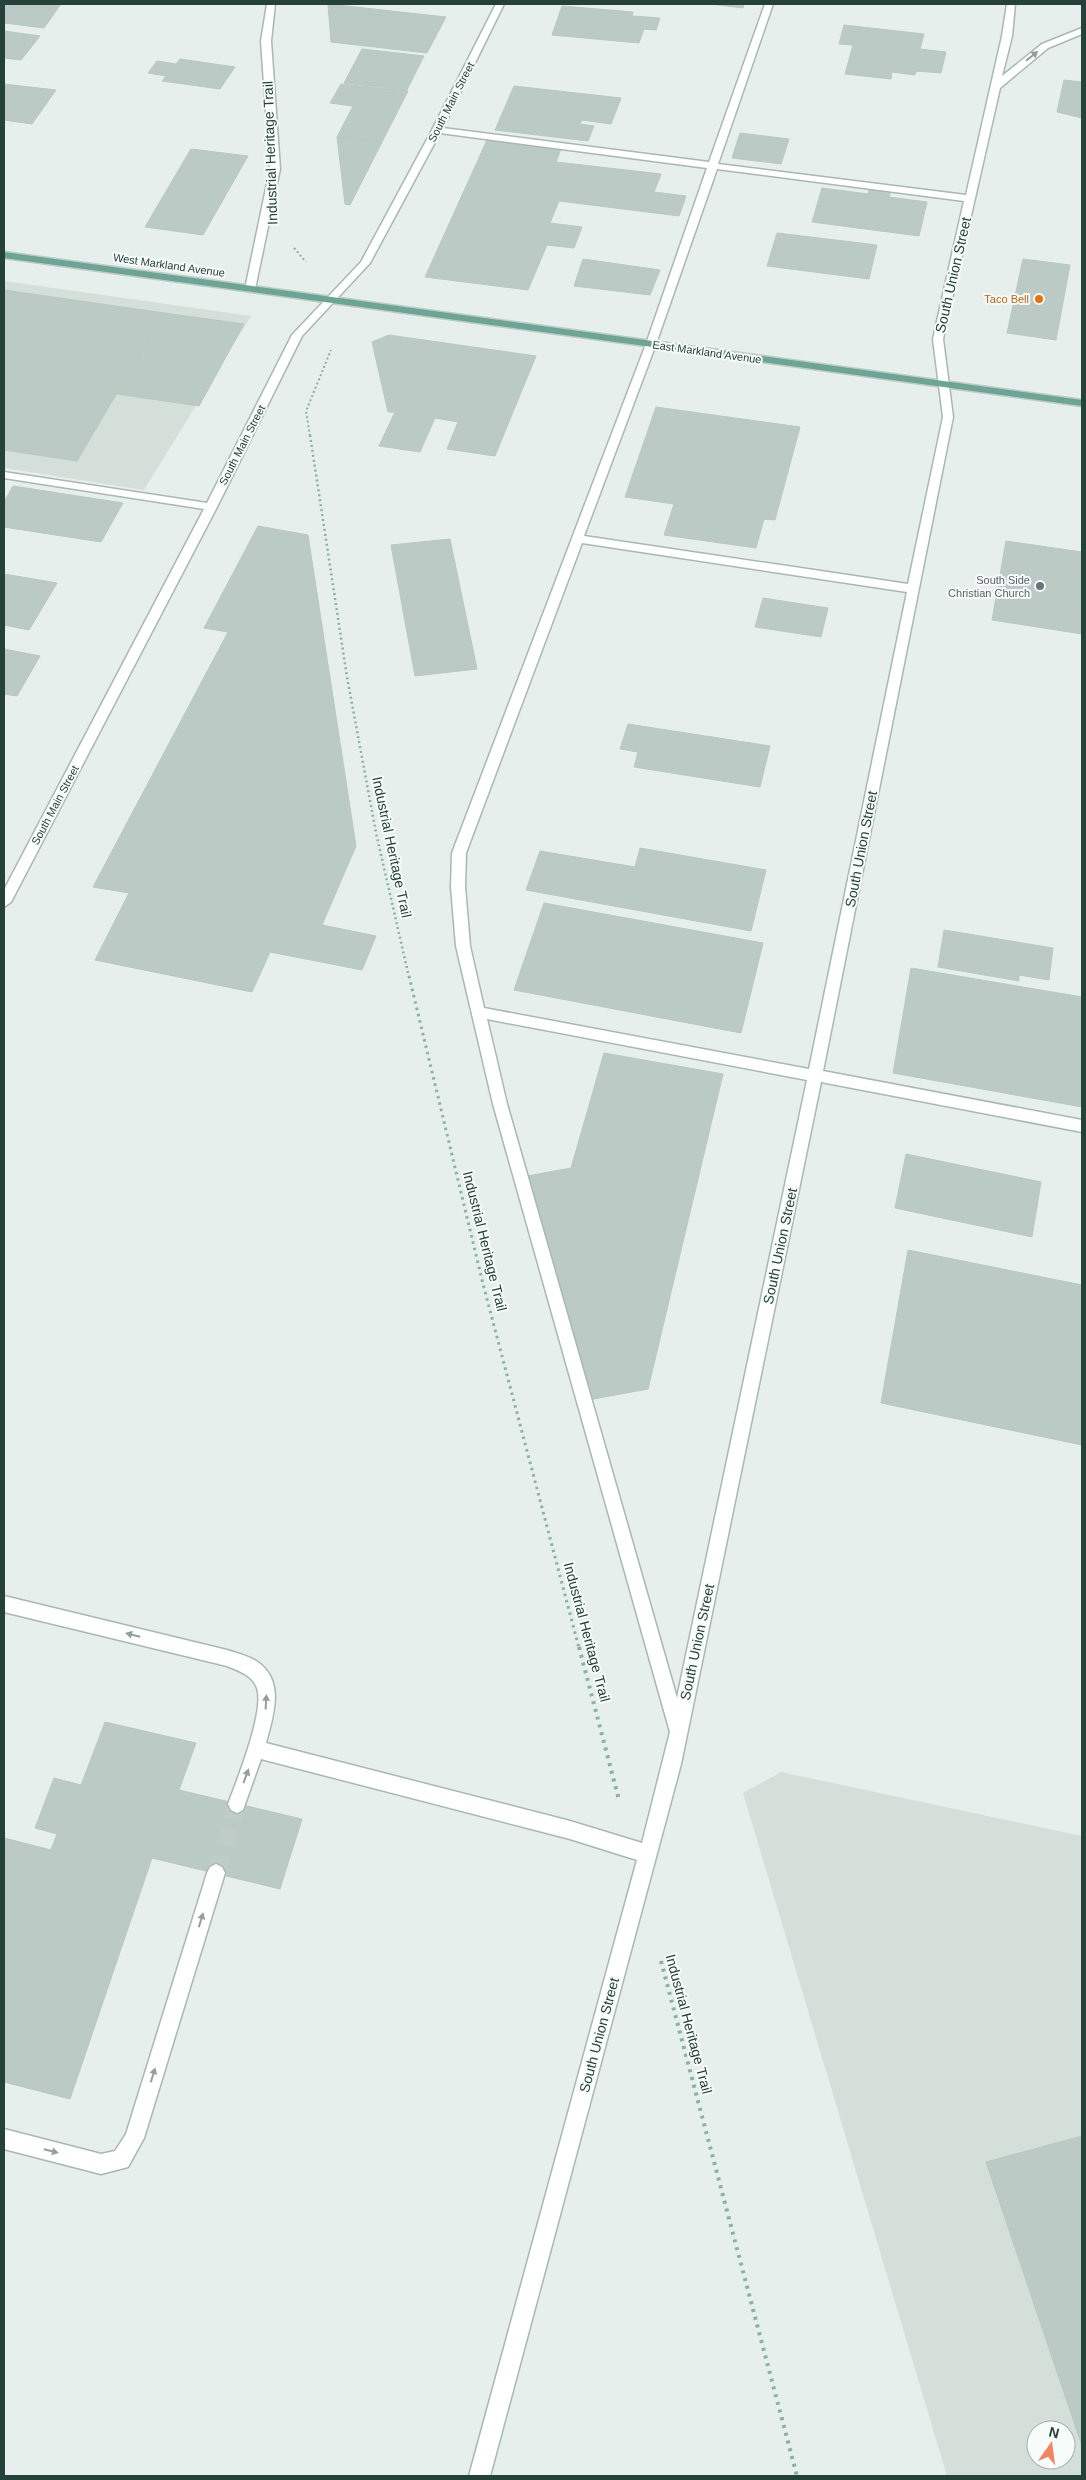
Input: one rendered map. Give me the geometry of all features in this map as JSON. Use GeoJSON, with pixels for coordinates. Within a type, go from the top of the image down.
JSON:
{"type":"FeatureCollection","features":[{"type":"Feature","properties":{"kind":"main road","name":"West Markland Avenue"},"geometry":{"type":"LineString","coordinates":[[4,255],[331,300]]}},
{"type":"Feature","properties":{"kind":"main road","name":"East Markland Avenue"},"geometry":{"type":"LineString","coordinates":[[331,300],[1082,403]]}},
{"type":"Feature","properties":{"kind":"street"},"geometry":{"type":"LineString","coordinates":[[250,289],[275,169],[266,42],[271,4]]}},
{"type":"Feature","properties":{"kind":"street","name":"South Main Street"},"geometry":{"type":"LineString","coordinates":[[4,902],[211,507],[297,335],[365,263],[437,130],[500,4]]}},
{"type":"Feature","properties":{"kind":"street"},"geometry":{"type":"LineString","coordinates":[[678,1733],[500,1104],[463,946],[458,887],[459,853],[651,344],[769,4]]}},
{"type":"Feature","properties":{"kind":"street","name":"South Union Street"},"geometry":{"type":"LineString","coordinates":[[479,2476],[640,1852],[678,1733],[815,1076],[948,416],[938,339],[1007,36],[1011,4]]}},
{"type":"Feature","properties":{"kind":"street"},"geometry":{"type":"LineString","coordinates":[[994,88],[1045,46],[1082,31]]}},
{"type":"Feature","properties":{"kind":"street"},"geometry":{"type":"LineString","coordinates":[[437,130],[970,199]]}},
{"type":"Feature","properties":{"kind":"street"},"geometry":{"type":"LineString","coordinates":[[4,475],[211,507]]}},
{"type":"Feature","properties":{"kind":"street"},"geometry":{"type":"LineString","coordinates":[[578,539],[914,589]]}},
{"type":"Feature","properties":{"kind":"street"},"geometry":{"type":"LineString","coordinates":[[479,1012],[1082,1126]]}},
{"type":"Feature","properties":{"kind":"street"},"geometry":{"type":"LineString","coordinates":[[4,1604],[227,1658],[251,1667],[264,1683],[268,1700],[256,1749],[236,1804]]}},
{"type":"Feature","properties":{"kind":"street"},"geometry":{"type":"LineString","coordinates":[[256,1749],[570,1830],[640,1852]]}},
{"type":"Feature","properties":{"kind":"street"},"geometry":{"type":"LineString","coordinates":[[4,2139],[101,2164],[121,2160],[134,2138],[216,1873]]}},
{"type":"Feature","properties":{"kind":"path"},"geometry":{"type":"LineString","coordinates":[[293,246],[308,265],[317,298]]}},
{"type":"Feature","properties":{"kind":"path","name":"Industrial Heritage Trail"},"geometry":{"type":"LineString","coordinates":[[320,311],[332,352],[306,411],[347,677],[376,832],[481,1274],[640,1852]]}},
{"type":"Feature","properties":{"kind":"path","name":"Industrial Heritage Trail"},"geometry":{"type":"LineString","coordinates":[[660,1959],[797,2476]]}},
{"type":"Feature","properties":{"kind":"shaded area"},"geometry":{"type":"Polygon","coordinates":[[[4,281],[251,316],[144,490],[4,468],[4,281]]]}},
{"type":"Feature","properties":{"kind":"shaded area"},"geometry":{"type":"Polygon","coordinates":[[[781,1772],[1082,1836],[1082,2476],[947,2476],[743,1793],[781,1772]]]}},
{"type":"Feature","properties":{"kind":"building"},"geometry":{"type":"Polygon","coordinates":[[[4,4],[61,4],[44,28],[4,23],[4,4]]]}},
{"type":"Feature","properties":{"kind":"building"},"geometry":{"type":"Polygon","coordinates":[[[328,4],[446,17],[427,53],[331,42],[328,4]]]}},
{"type":"Feature","properties":{"kind":"building"},"geometry":{"type":"Polygon","coordinates":[[[711,4],[744,4],[743,8],[711,4]]]}},
{"type":"Feature","properties":{"kind":"building"},"geometry":{"type":"Polygon","coordinates":[[[562,6],[633,12],[632,16],[660,18],[656,30],[644,29],[639,43],[552,35],[562,6]]]}},
{"type":"Feature","properties":{"kind":"building"},"geometry":{"type":"Polygon","coordinates":[[[844,25],[924,34],[920,49],[946,52],[941,73],[916,71],[915,75],[892,72],[891,79],[845,74],[853,45],[839,44],[844,25]]]}},
{"type":"Feature","properties":{"kind":"building"},"geometry":{"type":"Polygon","coordinates":[[[4,31],[40,36],[21,60],[4,58],[4,31]]]}},
{"type":"Feature","properties":{"kind":"building"},"geometry":{"type":"Polygon","coordinates":[[[362,49],[424,56],[407,90],[344,83],[362,49]]]}},
{"type":"Feature","properties":{"kind":"building"},"geometry":{"type":"Polygon","coordinates":[[[180,59],[235,67],[220,89],[162,81],[166,76],[148,73],[157,61],[176,64],[180,59]]]}},
{"type":"Feature","properties":{"kind":"building"},"geometry":{"type":"Polygon","coordinates":[[[1064,80],[1082,82],[1082,118],[1057,112],[1064,80]]]}},
{"type":"Feature","properties":{"kind":"building"},"geometry":{"type":"Polygon","coordinates":[[[4,84],[56,90],[32,124],[4,120],[4,84]]]}},
{"type":"Feature","properties":{"kind":"building"},"geometry":{"type":"Polygon","coordinates":[[[341,84],[408,91],[382,142],[337,137],[353,106],[330,103],[341,84]]]}},
{"type":"Feature","properties":{"kind":"building"},"geometry":{"type":"Polygon","coordinates":[[[514,86],[621,98],[611,124],[582,120],[580,124],[594,126],[588,141],[495,130],[514,86]]]}},
{"type":"Feature","properties":{"kind":"building"},"geometry":{"type":"Polygon","coordinates":[[[740,133],[789,139],[781,164],[732,158],[740,133]]]}},
{"type":"Feature","properties":{"kind":"building"},"geometry":{"type":"Polygon","coordinates":[[[337,137],[382,142],[350,205],[345,204],[337,137]]]}},
{"type":"Feature","properties":{"kind":"building"},"geometry":{"type":"Polygon","coordinates":[[[487,140],[561,149],[556,162],[661,174],[654,192],[686,196],[679,216],[559,201],[550,223],[582,227],[574,248],[547,245],[528,290],[425,277],[487,140]]]}},
{"type":"Feature","properties":{"kind":"building"},"geometry":{"type":"Polygon","coordinates":[[[191,149],[248,156],[203,235],[145,227],[191,149]]]}},
{"type":"Feature","properties":{"kind":"building"},"geometry":{"type":"Polygon","coordinates":[[[870,187],[891,190],[889,197],[927,202],[919,236],[812,222],[822,188],[868,194],[870,187]]]}},
{"type":"Feature","properties":{"kind":"building"},"geometry":{"type":"Polygon","coordinates":[[[777,233],[877,245],[869,279],[767,266],[777,233]]]}},
{"type":"Feature","properties":{"kind":"building"},"geometry":{"type":"Polygon","coordinates":[[[583,259],[660,270],[650,295],[574,286],[583,259]]]}},
{"type":"Feature","properties":{"kind":"building","name":"Taco Bell"},"geometry":{"type":"Polygon","coordinates":[[[1023,259],[1070,265],[1056,340],[1007,333],[1023,259]]]}},
{"type":"Feature","properties":{"kind":"building"},"geometry":{"type":"Polygon","coordinates":[[[4,290],[164,313],[77,461],[4,450],[4,290]]]}},
{"type":"Feature","properties":{"kind":"building"},"geometry":{"type":"Polygon","coordinates":[[[164,313],[244,324],[199,406],[117,394],[164,313]]]}},
{"type":"Feature","properties":{"kind":"building"},"geometry":{"type":"Polygon","coordinates":[[[389,335],[536,356],[495,456],[447,449],[458,422],[435,418],[420,452],[379,446],[395,412],[388,412],[372,342],[389,335]]]}},
{"type":"Feature","properties":{"kind":"building"},"geometry":{"type":"Polygon","coordinates":[[[656,407],[800,427],[775,520],[764,519],[756,548],[664,535],[674,504],[625,497],[656,407]]]}},
{"type":"Feature","properties":{"kind":"building"},"geometry":{"type":"Polygon","coordinates":[[[13,486],[123,503],[101,542],[4,527],[4,502],[13,486]]]}},
{"type":"Feature","properties":{"kind":"building"},"geometry":{"type":"Polygon","coordinates":[[[258,526],[308,535],[356,846],[322,925],[376,936],[362,970],[270,952],[252,992],[95,960],[129,893],[93,887],[228,632],[204,628],[258,526]]]}},
{"type":"Feature","properties":{"kind":"building"},"geometry":{"type":"Polygon","coordinates":[[[450,539],[477,669],[415,676],[391,545],[450,539]]]}},
{"type":"Feature","properties":{"kind":"building","name":"South Side Christian Church"},"geometry":{"type":"Polygon","coordinates":[[[1006,541],[1082,552],[1082,634],[992,620],[1006,541]]]}},
{"type":"Feature","properties":{"kind":"building"},"geometry":{"type":"Polygon","coordinates":[[[4,574],[57,583],[29,630],[4,625],[4,574]]]}},
{"type":"Feature","properties":{"kind":"building"},"geometry":{"type":"Polygon","coordinates":[[[763,598],[828,608],[821,637],[755,627],[763,598]]]}},
{"type":"Feature","properties":{"kind":"building"},"geometry":{"type":"Polygon","coordinates":[[[4,649],[40,656],[17,696],[4,694],[4,649]]]}},
{"type":"Feature","properties":{"kind":"building"},"geometry":{"type":"Polygon","coordinates":[[[628,724],[770,746],[760,787],[634,767],[638,752],[620,749],[628,724]]]}},
{"type":"Feature","properties":{"kind":"building"},"geometry":{"type":"Polygon","coordinates":[[[640,848],[766,870],[751,931],[526,890],[540,851],[635,867],[640,848]]]}},
{"type":"Feature","properties":{"kind":"building"},"geometry":{"type":"Polygon","coordinates":[[[544,903],[763,943],[741,1033],[514,990],[544,903]]]}},
{"type":"Feature","properties":{"kind":"building"},"geometry":{"type":"Polygon","coordinates":[[[944,930],[1053,948],[1049,980],[1019,975],[1019,981],[938,967],[944,930]]]}},
{"type":"Feature","properties":{"kind":"building"},"geometry":{"type":"Polygon","coordinates":[[[911,968],[1082,997],[1082,1107],[893,1073],[911,968]]]}},
{"type":"Feature","properties":{"kind":"building"},"geometry":{"type":"Polygon","coordinates":[[[604,1053],[723,1074],[648,1389],[588,1400],[527,1176],[571,1168],[604,1053]]]}},
{"type":"Feature","properties":{"kind":"building"},"geometry":{"type":"Polygon","coordinates":[[[906,1154],[1041,1182],[1032,1237],[895,1208],[906,1154]]]}},
{"type":"Feature","properties":{"kind":"building"},"geometry":{"type":"Polygon","coordinates":[[[908,1250],[1082,1285],[1082,1445],[881,1403],[908,1250]]]}},
{"type":"Feature","properties":{"kind":"building"},"geometry":{"type":"Polygon","coordinates":[[[105,1722],[196,1743],[179,1790],[302,1819],[280,1889],[152,1858],[70,2099],[4,2082],[4,1838],[51,1850],[57,1834],[35,1828],[54,1778],[81,1785],[105,1722]]]}},
{"type":"Feature","properties":{"kind":"building"},"geometry":{"type":"Polygon","coordinates":[[[1082,2136],[1082,2446],[1076,2428],[1076,2420],[1073,2420],[986,2162],[1082,2136]]]}},
{"type":"Feature","properties":{"kind":"tunnel"},"geometry":{"type":"LineString","coordinates":[[216,1873],[237,1804]]}},
{"type":"Feature","properties":{"kind":"place","name":"Taco Bell"},"geometry":{"type":"Point","coordinates":[1039,299]}},
{"type":"Feature","properties":{"kind":"place","name":"South Side Christian Church"},"geometry":{"type":"Point","coordinates":[1040,586]}}]}
